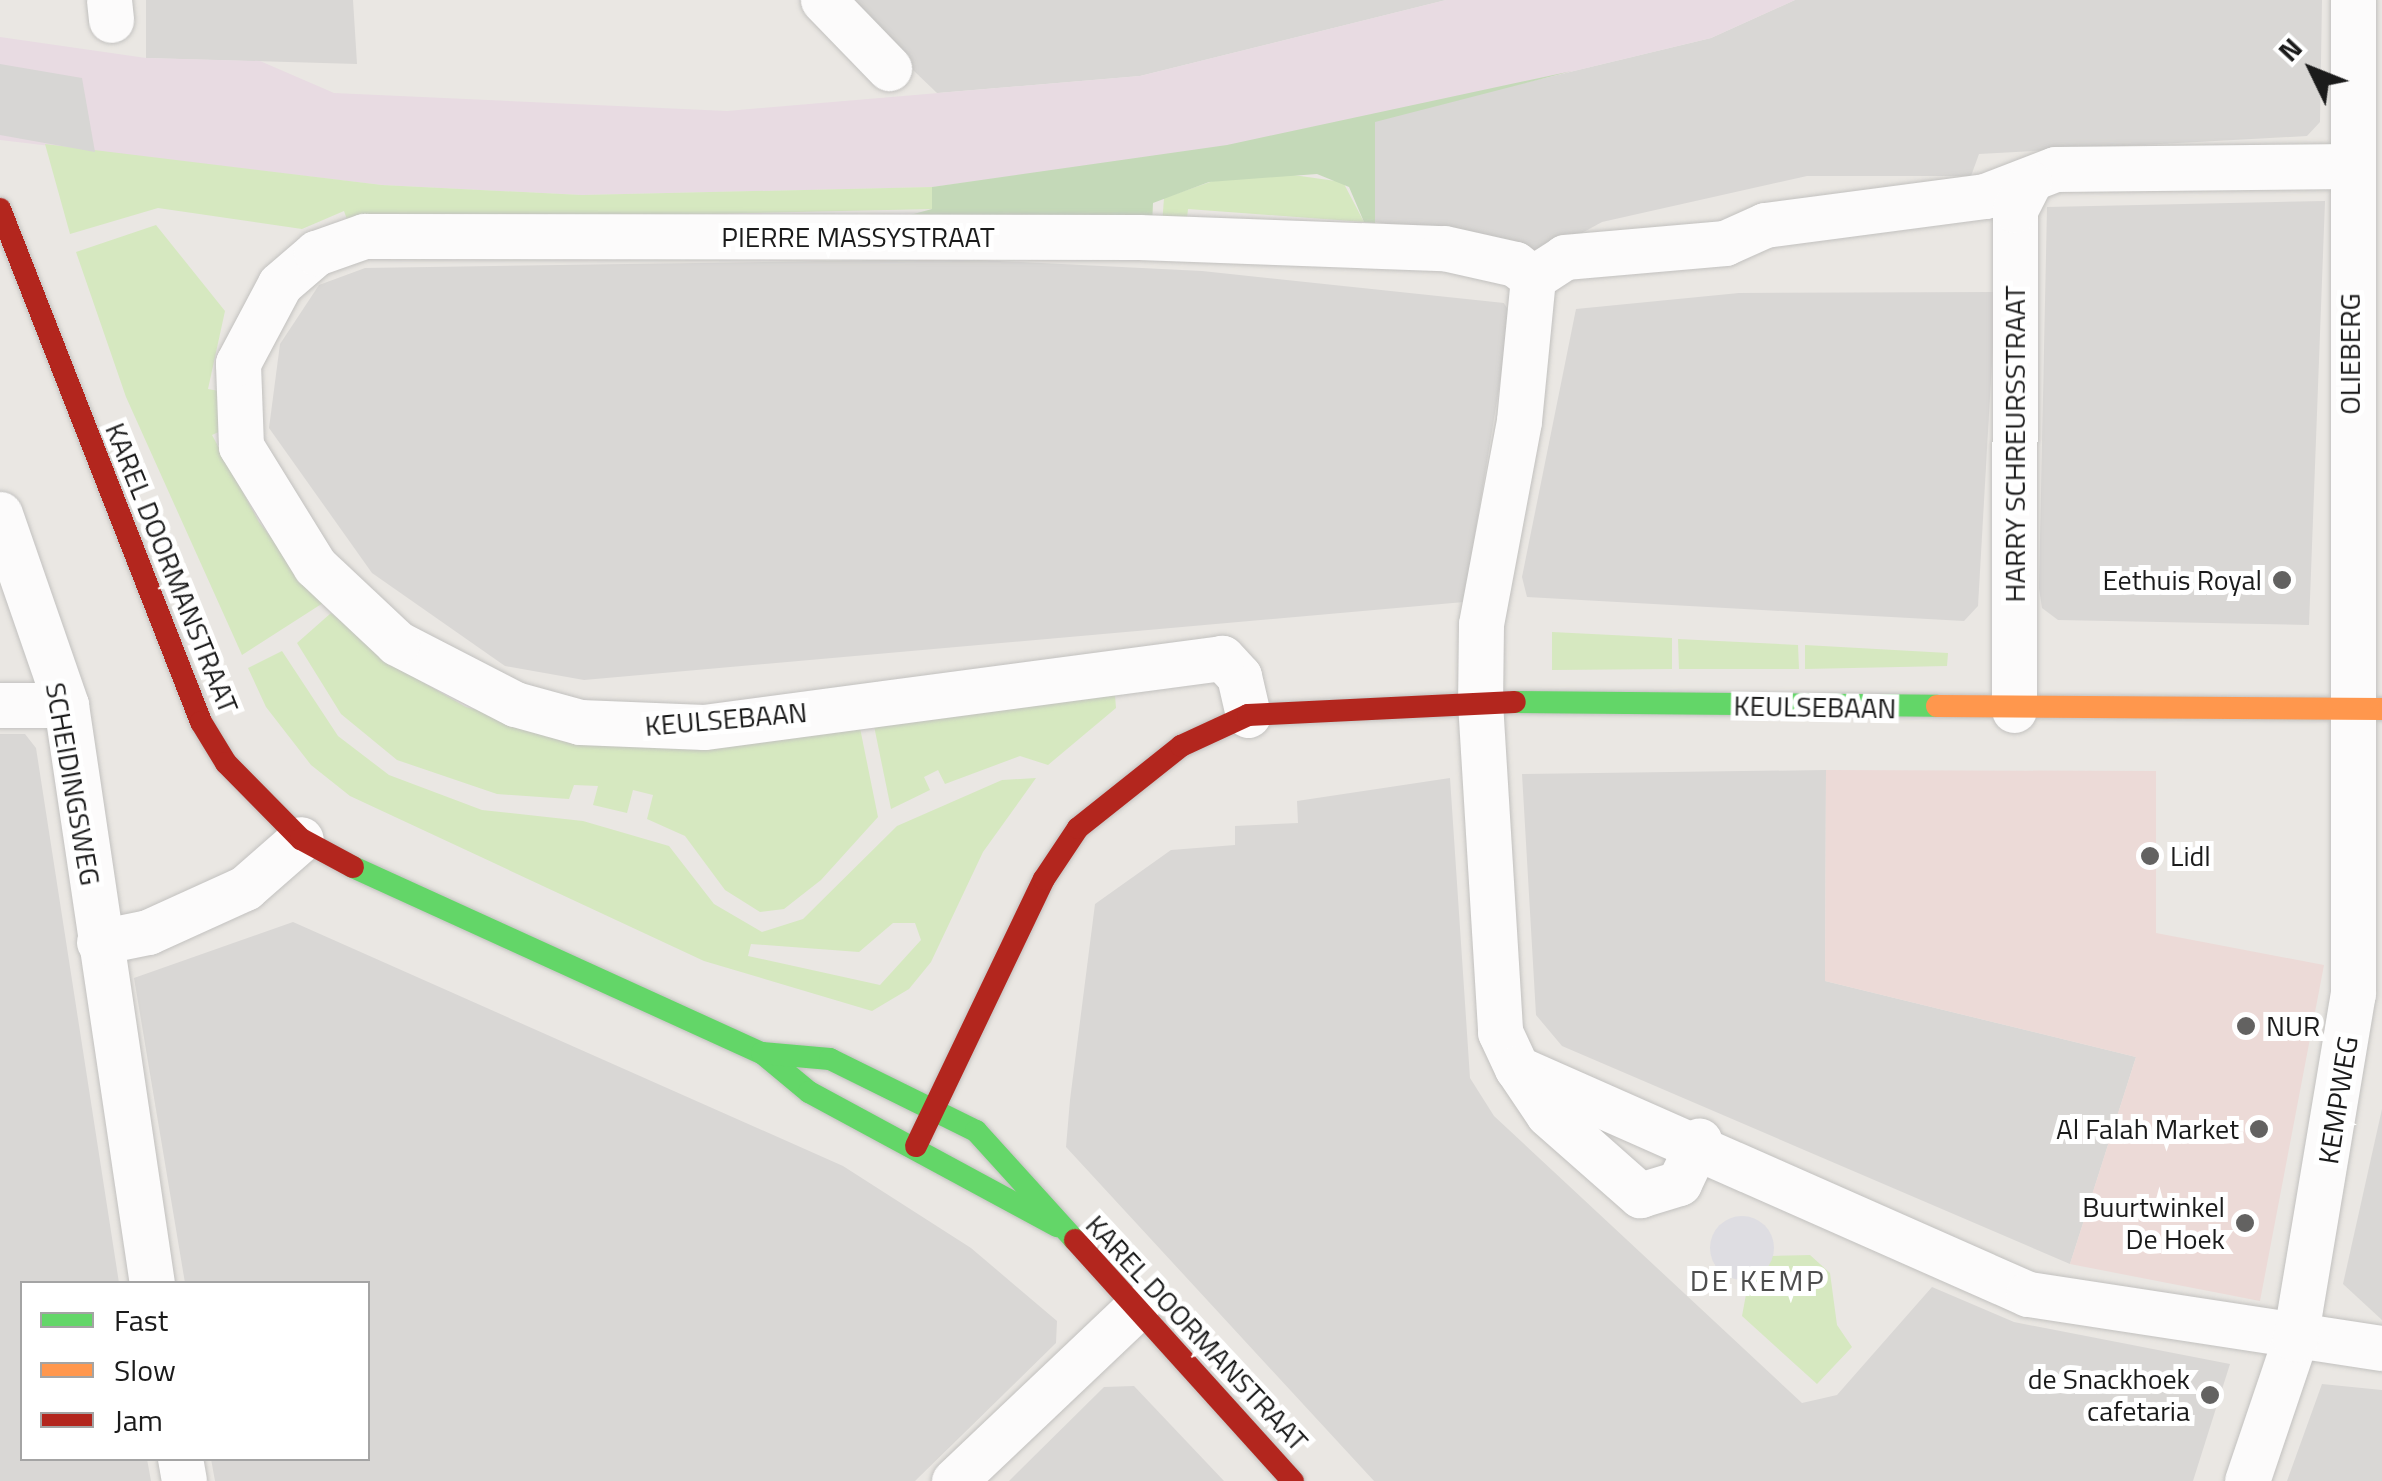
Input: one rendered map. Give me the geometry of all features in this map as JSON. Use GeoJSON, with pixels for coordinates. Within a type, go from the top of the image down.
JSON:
{"type":"FeatureCollection","features":[{"type":"Feature","properties":{"kind":"main road","name":"KAREL DOORMANSTRAAT"},"geometry":{"type":"LineString","coordinates":[[0,209],[201,722],[226,763],[301,839],[437,912],[762,1053],[809,1092],[916,1146],[1057,1226]]}},
{"type":"Feature","properties":{"kind":"main road","name":"KEULSEBAAN"},"geometry":{"type":"LineString","coordinates":[[916,1146],[1044,879],[1078,828],[1181,746],[1248,715],[1480,702],[2014,710],[2367,709]]}},
{"type":"Feature","properties":{"kind":"main road","name":"KAREL DOORMANSTRAAT"},"geometry":{"type":"LineString","coordinates":[[762,1053],[830,1059],[936,1108],[1000,1151],[1057,1226],[1294,1481]]}},
{"type":"Feature","properties":{"kind":"street"},"geometry":{"type":"LineString","coordinates":[[824,0],[888,68]]}},
{"type":"Feature","properties":{"kind":"street","name":"OLIEBERG"},"geometry":{"type":"LineString","coordinates":[[2363,12],[2351,166],[2367,709]]}},
{"type":"Feature","properties":{"kind":"street"},"geometry":{"type":"LineString","coordinates":[[1699,1141],[1679,1183],[1640,1195],[1548,1114],[1517,1068],[1500,1032],[1480,702],[1481,624],[1519,421],[1533,278],[1565,257],[1725,243],[1765,225],[2030,182],[2055,170],[2351,166]]}},
{"type":"Feature","properties":{"kind":"street","name":"HARRY SCHREURSSTRAAT"},"geometry":{"type":"LineString","coordinates":[[2014,710],[2016,210],[2030,182]]}},
{"type":"Feature","properties":{"kind":"street","name":"PIERRE MASSYSTRAAT"},"geometry":{"type":"LineString","coordinates":[[238,363],[280,284],[316,253],[364,236],[1349,244],[1444,248],[1516,264],[1533,278]]}},
{"type":"Feature","properties":{"kind":"street","name":"KEULSEBAAN"},"geometry":{"type":"LineString","coordinates":[[238,363],[240,446],[316,566],[397,643],[515,704],[598,724],[704,726],[1222,658],[1239,676],[1248,715]]}},
{"type":"Feature","properties":{"kind":"street","name":"SCHEIDINGSWEG"},"geometry":{"type":"LineString","coordinates":[[0,514],[66,705],[152,1281]]}},
{"type":"Feature","properties":{"kind":"street"},"geometry":{"type":"LineString","coordinates":[[0,704],[66,705]]}},
{"type":"Feature","properties":{"kind":"street","name":"KEMPWEG"},"geometry":{"type":"LineString","coordinates":[[2247,1481],[2295,1339],[2365,1064],[2367,709]]}},
{"type":"Feature","properties":{"kind":"street"},"geometry":{"type":"LineString","coordinates":[[99,942],[148,932],[245,888],[301,839]]}},
{"type":"Feature","properties":{"kind":"street"},"geometry":{"type":"LineString","coordinates":[[1517,1068],[1699,1141],[2028,1294],[2295,1339],[2382,1348]]}},
{"type":"Feature","properties":{"kind":"street"},"geometry":{"type":"LineString","coordinates":[[954,1481],[1136,1308]]}},
{"type":"Feature","properties":{"kind":"shaded area"},"geometry":{"type":"Polygon","coordinates":[[[146,0],[353,0],[357,64],[146,58],[146,0]]]}},
{"type":"Feature","properties":{"kind":"shaded area"},"geometry":{"type":"Polygon","coordinates":[[[840,0],[1446,0],[1140,76],[937,93],[840,0]]]}},
{"type":"Feature","properties":{"kind":"shaded area"},"geometry":{"type":"Polygon","coordinates":[[[1446,0],[1795,0],[1711,38],[1375,119],[1368,129],[932,187],[582,195],[382,185],[0,140],[0,37],[146,58],[260,61],[334,93],[727,111],[1140,76],[1446,0]]]}},
{"type":"Feature","properties":{"kind":"shaded area"},"geometry":{"type":"Polygon","coordinates":[[[1795,0],[2322,0],[2320,122],[2307,136],[1979,154],[1971,176],[1807,176],[1602,222],[1547,252],[1365,220],[1374,119],[1711,38],[1795,0]]]}},
{"type":"Feature","properties":{"kind":"shaded area"},"geometry":{"type":"Polygon","coordinates":[[[2325,201],[2309,625],[2058,620],[2042,608],[2039,588],[2047,207],[2325,201]]]}},
{"type":"Feature","properties":{"kind":"shaded area"},"geometry":{"type":"Polygon","coordinates":[[[960,259],[1202,271],[1504,303],[1511,315],[1464,602],[584,680],[505,666],[372,573],[269,428],[280,344],[319,285],[365,268],[960,259]]]}},
{"type":"Feature","properties":{"kind":"shaded area"},"geometry":{"type":"Polygon","coordinates":[[[1996,292],[1978,606],[1964,621],[1527,597],[1522,577],[1576,309],[1739,293],[1996,292]]]}},
{"type":"Feature","properties":{"kind":"shaded area"},"geometry":{"type":"Polygon","coordinates":[[[0,734],[25,734],[36,748],[119,1281],[20,1281],[20,1461],[147,1461],[151,1481],[0,1481],[0,734]]]}},
{"type":"Feature","properties":{"kind":"shaded area"},"geometry":{"type":"Polygon","coordinates":[[[1826,770],[1825,981],[2136,1057],[2070,1264],[1562,1046],[1536,1015],[1522,774],[1826,770]]]}},
{"type":"Feature","properties":{"kind":"shaded area"},"geometry":{"type":"Polygon","coordinates":[[[1826,770],[2156,771],[2156,933],[2324,965],[2260,1301],[2070,1264],[2136,1057],[1825,981],[1826,770]]]}},
{"type":"Feature","properties":{"kind":"shaded area"},"geometry":{"type":"Polygon","coordinates":[[[1450,778],[1470,1078],[1494,1116],[1802,1403],[1837,1395],[1932,1287],[2014,1322],[2230,1364],[2193,1481],[1374,1481],[1066,1147],[1070,1100],[1095,904],[1171,850],[1235,845],[1235,826],[1298,823],[1297,801],[1450,778]]]}},
{"type":"Feature","properties":{"kind":"shaded area"},"geometry":{"type":"Polygon","coordinates":[[[293,922],[843,1166],[971,1248],[1057,1321],[1056,1343],[915,1481],[215,1481],[211,1461],[370,1461],[370,1281],[185,1281],[134,978],[293,922]]]}},
{"type":"Feature","properties":{"kind":"shaded area"},"geometry":{"type":"Polygon","coordinates":[[[2382,1109],[2382,1320],[2343,1284],[2382,1109]]]}},
{"type":"Feature","properties":{"kind":"shaded area"},"geometry":{"type":"Polygon","coordinates":[[[1742,1216],[1764,1226],[1774,1248],[1764,1270],[1742,1280],[1720,1270],[1710,1248],[1720,1226],[1742,1216]]]}},
{"type":"Feature","properties":{"kind":"shaded area"},"geometry":{"type":"Polygon","coordinates":[[[2322,1384],[2382,1390],[2382,1481],[2287,1481],[2322,1384]]]}},
{"type":"Feature","properties":{"kind":"shaded area"},"geometry":{"type":"Polygon","coordinates":[[[1134,1386],[1224,1481],[1009,1481],[1104,1387],[1134,1386]]]}},
{"type":"Feature","properties":{"kind":"green space"},"geometry":{"type":"Polygon","coordinates":[[[1572,71],[1375,122],[1375,223],[1364,222],[1349,187],[1317,174],[1209,182],[1153,203],[1152,225],[910,215],[932,209],[932,187],[1227,145],[1572,71]]]}},
{"type":"Feature","properties":{"kind":"green space"},"geometry":{"type":"Polygon","coordinates":[[[45,144],[382,185],[582,195],[932,187],[933,209],[348,222],[344,211],[302,229],[158,208],[70,234],[45,144]]]}},
{"type":"Feature","properties":{"kind":"green space"},"geometry":{"type":"Polygon","coordinates":[[[1293,175],[1343,182],[1364,222],[1188,209],[1186,227],[1162,225],[1164,198],[1216,180],[1293,175]]]}},
{"type":"Feature","properties":{"kind":"green space"},"geometry":{"type":"Polygon","coordinates":[[[156,225],[225,311],[208,389],[219,391],[223,430],[212,435],[259,522],[323,603],[242,655],[126,397],[76,252],[156,225]]]}},
{"type":"Feature","properties":{"kind":"green space"},"geometry":{"type":"Polygon","coordinates":[[[331,613],[398,668],[466,707],[604,745],[704,747],[860,728],[878,817],[821,880],[784,909],[760,912],[725,890],[685,836],[647,819],[653,795],[633,790],[627,813],[593,805],[598,786],[574,785],[569,799],[497,794],[397,760],[341,714],[297,643],[331,613]]]}},
{"type":"Feature","properties":{"kind":"green space"},"geometry":{"type":"Polygon","coordinates":[[[1552,632],[1672,638],[1672,669],[1552,670],[1552,632]]]}},
{"type":"Feature","properties":{"kind":"green space"},"geometry":{"type":"Polygon","coordinates":[[[1678,639],[1798,645],[1799,669],[1679,669],[1678,639]]]}},
{"type":"Feature","properties":{"kind":"green space"},"geometry":{"type":"Polygon","coordinates":[[[1805,645],[1948,653],[1947,666],[1805,669],[1805,645]]]}},
{"type":"Feature","properties":{"kind":"green space"},"geometry":{"type":"Polygon","coordinates":[[[282,651],[338,736],[389,775],[482,810],[583,821],[669,846],[714,904],[762,932],[803,919],[897,826],[1002,780],[1036,778],[983,852],[931,962],[909,989],[872,1011],[704,961],[350,796],[311,765],[266,707],[248,668],[282,651]],[[893,923],[859,952],[751,944],[748,956],[880,985],[921,940],[915,923],[893,923]]]}},
{"type":"Feature","properties":{"kind":"green space"},"geometry":{"type":"Polygon","coordinates":[[[1115,695],[1116,708],[1048,765],[1020,756],[945,784],[938,770],[924,777],[930,790],[891,809],[874,726],[1115,695]]]}},
{"type":"Feature","properties":{"kind":"green space"},"geometry":{"type":"Polygon","coordinates":[[[1810,1255],[1830,1273],[1837,1325],[1852,1347],[1817,1384],[1742,1316],[1749,1278],[1772,1256],[1810,1255]]]}},
{"type":"Feature","properties":{"kind":"pier"},"geometry":{"type":"Polygon","coordinates":[[[0,64],[82,78],[95,152],[0,135],[0,64]]]}},
{"type":"Feature","properties":{"kind":"traffic: fast"},"geometry":{"type":"LineString","coordinates":[[1515,702],[1937,706]]}},
{"type":"Feature","properties":{"kind":"traffic: fast"},"geometry":{"type":"LineString","coordinates":[[353,867],[762,1053],[809,1092],[1057,1226]]}},
{"type":"Feature","properties":{"kind":"traffic: fast"},"geometry":{"type":"LineString","coordinates":[[762,1053],[830,1059],[976,1131],[1075,1240]]}},
{"type":"Feature","properties":{"kind":"traffic: slow"},"geometry":{"type":"LineString","coordinates":[[1937,706],[2382,709]]}},
{"type":"Feature","properties":{"kind":"traffic: jam"},"geometry":{"type":"LineString","coordinates":[[0,209],[201,722],[226,763],[301,839],[353,867]]}},
{"type":"Feature","properties":{"kind":"traffic: jam"},"geometry":{"type":"LineString","coordinates":[[916,1146],[1044,879],[1078,828],[1181,746],[1248,715],[1515,702]]}},
{"type":"Feature","properties":{"kind":"traffic: jam"},"geometry":{"type":"LineString","coordinates":[[1075,1240],[1293,1481]]}},
{"type":"Feature","properties":{"kind":"place","name":"Eethuis Royal"},"geometry":{"type":"Point","coordinates":[2282,580]}},
{"type":"Feature","properties":{"kind":"place","name":"Lidl"},"geometry":{"type":"Point","coordinates":[2150,856]}},
{"type":"Feature","properties":{"kind":"place","name":"NUR"},"geometry":{"type":"Point","coordinates":[2246,1026]}},
{"type":"Feature","properties":{"kind":"place","name":"Al Falah Market"},"geometry":{"type":"Point","coordinates":[2259,1129]}},
{"type":"Feature","properties":{"kind":"place","name":"Buurtwinkel De Hoek"},"geometry":{"type":"Point","coordinates":[2245,1223]}},
{"type":"Feature","properties":{"kind":"place","name":"de Snackhoek cafetaria"},"geometry":{"type":"Point","coordinates":[2210,1395]}},
{"type":"Feature","properties":{"kind":"district","name":"DE KEMP"},"geometry":{"type":"Point","coordinates":[1758,1280]}}]}
